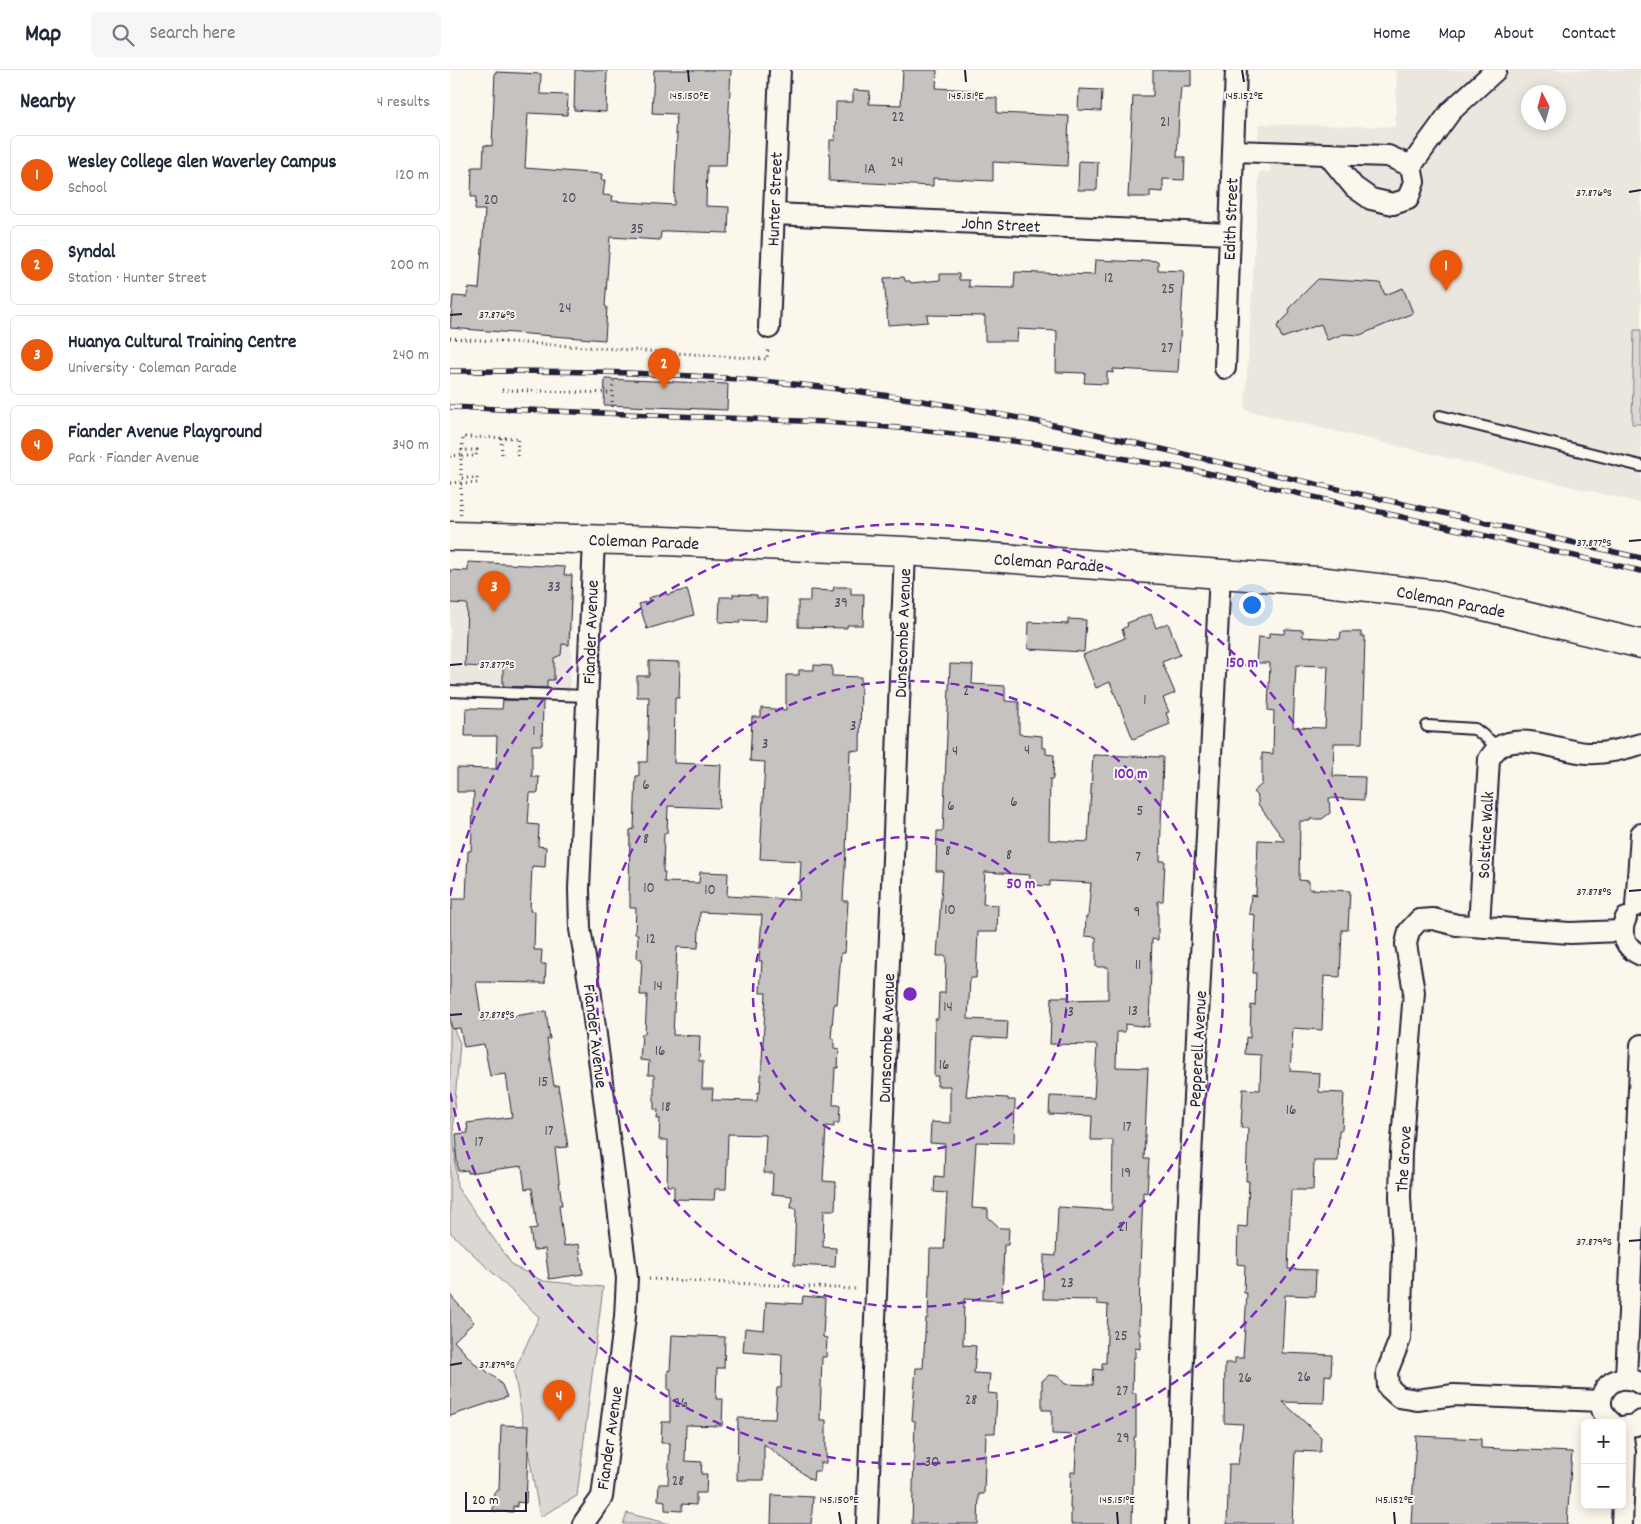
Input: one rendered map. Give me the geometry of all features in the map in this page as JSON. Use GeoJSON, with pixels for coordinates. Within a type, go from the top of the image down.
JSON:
{"type":"FeatureCollection","features":[{"type":"Feature","properties":{"kind":"street","name":"Hunter Street"},"geometry":{"type":"LineString","coordinates":[[769,328],[780,70]]}},
{"type":"Feature","properties":{"kind":"street","name":"Edith Street"},"geometry":{"type":"LineString","coordinates":[[1225,368],[1236,70]]}},
{"type":"Feature","properties":{"kind":"street"},"geometry":{"type":"LineString","coordinates":[[1327,154],[1354,187],[1371,199],[1392,204],[1408,199],[1414,182],[1411,166],[1451,111],[1496,70]]}},
{"type":"Feature","properties":{"kind":"street"},"geometry":{"type":"LineString","coordinates":[[1232,151],[1388,156],[1411,166]]}},
{"type":"Feature","properties":{"kind":"street","name":"John Street"},"geometry":{"type":"LineString","coordinates":[[774,214],[1229,234]]}},
{"type":"Feature","properties":{"kind":"street","name":"Coleman Parade"},"geometry":{"type":"LineString","coordinates":[[455,536],[905,551],[1317,581],[1438,595],[1641,644]]}},
{"type":"Feature","properties":{"kind":"street","name":"Fiander Avenue"},"geometry":{"type":"LineString","coordinates":[[583,1524],[602,1497],[625,1317],[627,1278],[590,988],[580,929],[579,889],[594,540]]}},
{"type":"Feature","properties":{"kind":"street","name":"Dunscombe Avenue"},"geometry":{"type":"LineString","coordinates":[[867,1524],[905,551]]}},
{"type":"Feature","properties":{"kind":"street","name":"Pepperell Avenue"},"geometry":{"type":"LineString","coordinates":[[1176,1524],[1188,1218],[1220,574]]}},
{"type":"Feature","properties":{"kind":"street"},"geometry":{"type":"LineString","coordinates":[[1498,747],[1512,742],[1544,743],[1586,753],[1612,752],[1641,744]]}},
{"type":"Feature","properties":{"kind":"street","name":"Solstice Walk"},"geometry":{"type":"LineString","coordinates":[[1480,926],[1489,759],[1498,747]]}},
{"type":"Feature","properties":{"kind":"street"},"geometry":{"type":"LineString","coordinates":[[1641,834],[1638,905],[1628,914],[1622,931],[1629,947],[1641,955]]}},
{"type":"Feature","properties":{"kind":"street","name":"The Grove"},"geometry":{"type":"LineString","coordinates":[[1601,1401],[1454,1395],[1417,1400],[1399,1397],[1388,1387],[1388,1372],[1400,1339],[1403,1251],[1400,1197],[1414,992],[1406,944],[1409,931],[1419,920],[1433,919],[1457,925],[1570,933],[1622,931]]}},
{"type":"Feature","properties":{"kind":"street"},"geometry":{"type":"LineString","coordinates":[[1608,1419],[1602,1412],[1601,1401],[1607,1386],[1614,1380],[1634,1381],[1641,1045]]}},
{"type":"Feature","properties":{"kind":"street"},"geometry":{"type":"LineString","coordinates":[[1626,1427],[1636,1425],[1641,1421]]}},
{"type":"Feature","properties":{"kind":"street"},"geometry":{"type":"LineString","coordinates":[[1622,1524],[1624,1464]]}},
{"type":"Feature","properties":{"kind":"lane"},"geometry":{"type":"LineString","coordinates":[[1440,416],[1641,466]]}},
{"type":"Feature","properties":{"kind":"lane"},"geometry":{"type":"LineString","coordinates":[[450,691],[588,696]]}},
{"type":"Feature","properties":{"kind":"lane"},"geometry":{"type":"LineString","coordinates":[[1427,726],[1475,728],[1498,747]]}},
{"type":"Feature","properties":{"kind":"path"},"geometry":{"type":"LineString","coordinates":[[450,338],[767,359],[769,328]]}},
{"type":"Feature","properties":{"kind":"path"},"geometry":{"type":"LineString","coordinates":[[612,407],[613,377]]}},
{"type":"Feature","properties":{"kind":"path"},"geometry":{"type":"LineString","coordinates":[[502,390],[612,393]]}},
{"type":"Feature","properties":{"kind":"path"},"geometry":{"type":"LineString","coordinates":[[455,536],[461,484],[463,437],[518,438],[518,457]]}},
{"type":"Feature","properties":{"kind":"path"},"geometry":{"type":"LineString","coordinates":[[501,438],[502,456]]}},
{"type":"Feature","properties":{"kind":"path"},"geometry":{"type":"LineString","coordinates":[[450,456],[476,456],[477,450],[462,450]]}},
{"type":"Feature","properties":{"kind":"path"},"geometry":{"type":"LineString","coordinates":[[450,483],[477,483],[477,478],[461,478]]}},
{"type":"Feature","properties":{"kind":"path"},"geometry":{"type":"LineString","coordinates":[[649,1279],[875,1291]]}},
{"type":"Feature","properties":{"kind":"shaded area"},"geometry":{"type":"Polygon","coordinates":[[[1397,70],[1641,70],[1641,503],[1245,410],[1259,172],[1270,172],[1271,153],[1271,144],[1258,141],[1259,124],[1395,127],[1397,70]]]}},
{"type":"Feature","properties":{"kind":"shaded area"},"geometry":{"type":"Polygon","coordinates":[[[1634,330],[1641,330],[1641,424],[1632,424],[1634,330]]]}},
{"type":"Feature","properties":{"kind":"shaded area"},"geometry":{"type":"Polygon","coordinates":[[[450,573],[573,577],[570,691],[450,687],[450,573]]]}},
{"type":"Feature","properties":{"kind":"shaded area"},"geometry":{"type":"Polygon","coordinates":[[[450,1021],[460,1043],[453,1123],[457,1187],[513,1266],[543,1281],[603,1287],[577,1496],[540,1517],[514,1372],[539,1317],[450,1232],[450,1021]]]}},
{"type":"Feature","properties":{"kind":"shaded area"},"geometry":{"type":"Polygon","coordinates":[[[627,1513],[670,1524],[623,1524],[627,1513]]]}},
{"type":"Feature","properties":{"kind":"building"},"geometry":{"type":"Polygon","coordinates":[[[575,70],[607,70],[606,112],[574,110],[575,70]]]}},
{"type":"Feature","properties":{"kind":"building"},"geometry":{"type":"Polygon","coordinates":[[[654,70],[731,70],[726,166],[707,166],[706,206],[729,207],[728,233],[667,231],[661,232],[660,240],[610,237],[605,306],[607,307],[605,340],[450,328],[453,296],[467,297],[468,288],[479,289],[485,210],[475,210],[476,197],[471,197],[472,167],[483,167],[484,145],[492,146],[495,72],[541,74],[540,94],[568,95],[567,115],[528,113],[525,168],[602,174],[601,180],[605,180],[603,195],[613,196],[612,201],[674,205],[676,114],[652,113],[654,70]]]}},
{"type":"Feature","properties":{"kind":"building"},"geometry":{"type":"Polygon","coordinates":[[[903,70],[937,70],[936,88],[973,90],[973,97],[997,98],[997,113],[1069,116],[1067,166],[993,162],[993,181],[933,178],[933,186],[829,181],[830,140],[835,140],[836,102],[853,102],[853,90],[870,91],[869,104],[901,105],[903,70]]]}},
{"type":"Feature","properties":{"kind":"building"},"geometry":{"type":"Polygon","coordinates":[[[1153,70],[1191,70],[1191,87],[1181,87],[1179,113],[1177,157],[1185,157],[1184,180],[1163,179],[1163,192],[1150,191],[1150,197],[1128,197],[1133,96],[1153,96],[1153,70]]]}},
{"type":"Feature","properties":{"kind":"building"},"geometry":{"type":"Polygon","coordinates":[[[1079,89],[1102,90],[1101,111],[1078,110],[1079,89]]]}},
{"type":"Feature","properties":{"kind":"building"},"geometry":{"type":"Polygon","coordinates":[[[1079,161],[1098,162],[1097,190],[1078,190],[1079,161]]]}},
{"type":"Feature","properties":{"kind":"building"},"geometry":{"type":"Polygon","coordinates":[[[1095,260],[1158,261],[1158,270],[1184,271],[1178,372],[1113,369],[1113,373],[1107,372],[1107,384],[1084,383],[1085,373],[1056,372],[1057,331],[1018,329],[1017,341],[985,341],[985,316],[927,315],[928,322],[888,325],[884,278],[904,277],[905,281],[910,281],[911,283],[940,280],[940,274],[959,274],[959,280],[969,280],[969,287],[1014,288],[1015,272],[1094,275],[1095,260]]]}},
{"type":"Feature","properties":{"kind":"building"},"geometry":{"type":"Polygon","coordinates":[[[1318,279],[1380,283],[1385,295],[1403,288],[1413,313],[1360,335],[1344,334],[1327,340],[1321,324],[1282,338],[1277,326],[1290,313],[1289,308],[1318,279]]]}},
{"type":"Feature","properties":{"kind":"building"},"geometry":{"type":"Polygon","coordinates":[[[605,379],[728,384],[727,410],[604,405],[605,379]]]}},
{"type":"Feature","properties":{"kind":"building"},"geometry":{"type":"Polygon","coordinates":[[[468,562],[565,567],[564,575],[572,575],[569,645],[562,644],[561,655],[554,658],[554,680],[547,680],[547,688],[503,686],[503,668],[465,666],[467,604],[450,603],[450,570],[468,571],[468,562]]]}},
{"type":"Feature","properties":{"kind":"building"},"geometry":{"type":"Polygon","coordinates":[[[834,587],[851,587],[851,594],[864,594],[863,625],[847,625],[847,628],[798,627],[798,601],[810,601],[810,590],[833,591],[834,587]]]}},
{"type":"Feature","properties":{"kind":"building"},"geometry":{"type":"Polygon","coordinates":[[[687,589],[694,615],[647,629],[639,604],[649,601],[648,598],[687,589]]]}},
{"type":"Feature","properties":{"kind":"building"},"geometry":{"type":"Polygon","coordinates":[[[733,594],[757,595],[757,598],[767,598],[766,621],[740,620],[740,623],[719,622],[720,597],[733,597],[733,594]]]}},
{"type":"Feature","properties":{"kind":"building"},"geometry":{"type":"Polygon","coordinates":[[[1151,614],[1156,628],[1168,623],[1180,655],[1162,662],[1175,693],[1163,698],[1169,712],[1166,713],[1170,724],[1133,739],[1110,682],[1096,688],[1083,655],[1125,638],[1122,629],[1128,626],[1127,623],[1151,614]]]}},
{"type":"Feature","properties":{"kind":"building"},"geometry":{"type":"Polygon","coordinates":[[[1068,619],[1086,620],[1084,652],[1028,649],[1029,622],[1068,624],[1068,619]]]}},
{"type":"Feature","properties":{"kind":"building"},"geometry":{"type":"Polygon","coordinates":[[[1285,629],[1303,630],[1303,637],[1340,639],[1341,632],[1361,632],[1361,636],[1365,636],[1362,743],[1334,743],[1333,776],[1365,777],[1364,800],[1329,798],[1330,813],[1322,819],[1300,821],[1299,880],[1309,881],[1309,889],[1350,891],[1348,930],[1342,930],[1340,977],[1324,976],[1322,1030],[1293,1028],[1290,1071],[1320,1073],[1319,1092],[1344,1093],[1342,1130],[1339,1130],[1338,1161],[1314,1161],[1313,1190],[1291,1190],[1288,1269],[1316,1270],[1315,1296],[1285,1295],[1282,1353],[1332,1355],[1331,1376],[1325,1375],[1324,1403],[1283,1402],[1321,1437],[1320,1452],[1295,1451],[1292,1524],[1227,1524],[1229,1464],[1238,1464],[1243,1424],[1224,1423],[1225,1363],[1235,1363],[1235,1358],[1243,1358],[1247,1293],[1244,1293],[1245,1265],[1237,1264],[1238,1226],[1247,1227],[1249,1181],[1246,1181],[1248,1128],[1241,1128],[1243,1089],[1260,1090],[1261,1055],[1245,1054],[1246,1037],[1250,1038],[1251,1005],[1255,1006],[1256,973],[1253,973],[1255,915],[1249,914],[1251,895],[1256,896],[1258,840],[1285,841],[1258,804],[1258,797],[1253,792],[1262,784],[1262,753],[1273,754],[1274,711],[1268,710],[1270,663],[1256,663],[1258,637],[1269,638],[1269,633],[1284,634],[1285,629]],[[1296,665],[1293,727],[1325,728],[1328,666],[1296,665]]]}},
{"type":"Feature","properties":{"kind":"building"},"geometry":{"type":"Polygon","coordinates":[[[649,661],[680,662],[679,698],[675,698],[674,763],[721,765],[719,808],[668,806],[667,833],[664,833],[664,882],[699,883],[700,872],[728,873],[727,896],[799,900],[801,861],[760,859],[765,762],[750,761],[752,717],[761,717],[761,708],[786,710],[786,675],[799,675],[799,670],[814,670],[814,665],[832,666],[832,676],[861,677],[860,751],[850,750],[843,901],[848,901],[845,953],[841,953],[837,1004],[834,1004],[831,1038],[834,1039],[834,1048],[839,1049],[838,1068],[835,1068],[833,1105],[840,1105],[839,1123],[834,1123],[834,1127],[826,1126],[823,1181],[836,1182],[835,1210],[824,1210],[823,1247],[836,1248],[835,1267],[794,1265],[796,1208],[791,1208],[792,1196],[772,1194],[773,1173],[764,1173],[766,1135],[728,1134],[726,1189],[715,1189],[714,1200],[674,1199],[674,1186],[667,1186],[668,1140],[659,1140],[660,1118],[657,1118],[658,1110],[654,1109],[654,1075],[648,1075],[649,1061],[640,1060],[642,1034],[645,1034],[647,995],[640,995],[642,959],[637,959],[638,934],[635,934],[636,908],[630,908],[629,894],[630,830],[634,829],[636,776],[639,776],[639,762],[647,762],[649,697],[637,697],[637,676],[649,676],[649,661]],[[700,912],[698,948],[677,947],[673,1035],[700,1036],[699,1061],[703,1061],[702,1089],[713,1089],[712,1100],[757,1101],[758,1092],[760,1093],[766,993],[760,993],[762,961],[759,961],[762,915],[700,912]]]}},
{"type":"Feature","properties":{"kind":"building"},"geometry":{"type":"Polygon","coordinates":[[[950,664],[973,665],[972,684],[1005,686],[1005,701],[1019,702],[1019,734],[1042,736],[1042,748],[1046,748],[1046,754],[1054,755],[1053,779],[1050,779],[1049,840],[1088,842],[1093,755],[1163,757],[1160,861],[1165,861],[1163,901],[1158,901],[1158,940],[1152,939],[1149,1027],[1125,1024],[1125,1032],[1117,1032],[1116,1067],[1148,1068],[1144,1159],[1149,1159],[1147,1193],[1143,1192],[1140,1269],[1140,1349],[1135,1348],[1135,1358],[1133,1358],[1132,1393],[1136,1393],[1136,1437],[1134,1437],[1132,1524],[1071,1524],[1071,1472],[1075,1472],[1077,1435],[1052,1434],[1052,1410],[1042,1410],[1042,1381],[1049,1375],[1058,1376],[1065,1384],[1093,1385],[1094,1369],[1102,1370],[1102,1363],[1106,1363],[1108,1305],[1097,1304],[1097,1300],[1043,1299],[1044,1255],[1056,1256],[1058,1207],[1112,1210],[1113,1140],[1091,1140],[1092,1116],[1049,1114],[1050,1096],[1094,1098],[1097,1045],[1050,1044],[1052,997],[1069,997],[1069,1000],[1108,999],[1108,967],[1096,967],[1096,937],[1085,936],[1091,883],[1050,881],[1050,886],[1029,885],[1030,875],[985,872],[983,904],[998,905],[997,932],[978,932],[976,978],[970,978],[968,1019],[1008,1021],[1007,1039],[973,1037],[966,1096],[1015,1100],[1014,1143],[976,1142],[972,1208],[988,1209],[988,1217],[1000,1228],[1009,1228],[1008,1245],[1004,1245],[1002,1301],[964,1299],[963,1345],[976,1346],[974,1373],[990,1374],[988,1393],[997,1394],[995,1433],[986,1433],[984,1494],[979,1494],[978,1524],[912,1524],[915,1421],[912,1420],[916,1368],[923,1368],[926,1318],[928,1318],[930,1249],[944,1249],[947,1193],[934,1192],[935,1176],[944,1177],[945,1144],[930,1143],[931,1122],[950,1123],[950,1086],[937,1086],[938,1076],[934,1076],[935,1019],[938,1019],[939,993],[945,993],[946,956],[937,956],[943,871],[936,871],[937,831],[943,831],[950,664]]]}},
{"type":"Feature","properties":{"kind":"building"},"geometry":{"type":"Polygon","coordinates":[[[503,700],[543,701],[542,745],[532,745],[532,777],[539,777],[538,793],[530,793],[528,824],[539,825],[538,846],[546,847],[545,867],[532,866],[530,911],[535,912],[534,950],[542,950],[541,964],[546,964],[545,983],[476,982],[482,1021],[546,1011],[550,1039],[547,1039],[554,1086],[558,1085],[568,1147],[555,1148],[562,1205],[559,1205],[564,1246],[579,1244],[583,1274],[549,1279],[545,1249],[533,1250],[530,1229],[537,1228],[532,1188],[525,1189],[522,1166],[468,1173],[468,1170],[458,1171],[456,1151],[456,1134],[468,1133],[467,1123],[512,1117],[506,1074],[490,1076],[484,1044],[464,1047],[460,1028],[452,1029],[450,1019],[450,909],[452,909],[452,899],[466,899],[468,851],[471,851],[474,792],[457,792],[457,768],[496,769],[497,736],[465,736],[466,708],[502,709],[503,700]]]}},
{"type":"Feature","properties":{"kind":"building"},"geometry":{"type":"Polygon","coordinates":[[[450,1295],[474,1322],[454,1341],[478,1367],[482,1365],[487,1372],[496,1378],[502,1385],[507,1397],[450,1416],[450,1295]]]}},
{"type":"Feature","properties":{"kind":"building"},"geometry":{"type":"Polygon","coordinates":[[[803,1296],[825,1298],[823,1337],[827,1338],[826,1357],[822,1357],[820,1420],[826,1420],[826,1463],[820,1463],[820,1471],[814,1471],[813,1481],[764,1444],[764,1480],[737,1480],[738,1418],[775,1419],[777,1388],[781,1388],[782,1355],[743,1352],[745,1328],[764,1330],[766,1302],[802,1304],[803,1296]]]}},
{"type":"Feature","properties":{"kind":"building"},"geometry":{"type":"Polygon","coordinates":[[[672,1335],[725,1337],[724,1368],[717,1368],[716,1399],[723,1399],[722,1426],[686,1425],[685,1461],[702,1462],[701,1474],[707,1474],[706,1493],[696,1493],[696,1505],[682,1504],[682,1511],[665,1510],[665,1501],[658,1500],[659,1484],[668,1484],[670,1443],[661,1443],[662,1422],[670,1422],[668,1370],[670,1371],[672,1335]]]}},
{"type":"Feature","properties":{"kind":"building"},"geometry":{"type":"Polygon","coordinates":[[[501,1425],[529,1426],[526,1503],[517,1502],[517,1507],[513,1506],[513,1512],[493,1511],[494,1492],[499,1490],[501,1425]]]}},
{"type":"Feature","properties":{"kind":"building"},"geometry":{"type":"Polygon","coordinates":[[[1416,1436],[1481,1439],[1481,1448],[1572,1452],[1567,1524],[1411,1524],[1416,1436]]]}},
{"type":"Feature","properties":{"kind":"building"},"geometry":{"type":"Polygon","coordinates":[[[772,1495],[813,1497],[811,1524],[771,1524],[772,1495]]]}},
{"type":"Feature","properties":{"kind":"railway"},"geometry":{"type":"LineString","coordinates":[[450,371],[675,375],[754,380],[894,396],[1078,430],[1641,558]]}},
{"type":"Feature","properties":{"kind":"railway"},"geometry":{"type":"LineString","coordinates":[[450,407],[826,422],[911,429],[1038,444],[1203,472],[1641,571]]}},
{"type":"Feature","properties":{"kind":"place","name":"Wesley College Glen Waverley Campus"},"geometry":{"type":"Point","coordinates":[1446,291]}},
{"type":"Feature","properties":{"kind":"place","name":"Syndal"},"geometry":{"type":"Point","coordinates":[664,389]}},
{"type":"Feature","properties":{"kind":"place","name":"Huanya Cultural Training Centre"},"geometry":{"type":"Point","coordinates":[494,612]}},
{"type":"Feature","properties":{"kind":"place","name":"Fiander Avenue Playground"},"geometry":{"type":"Point","coordinates":[559,1421]}}]}
